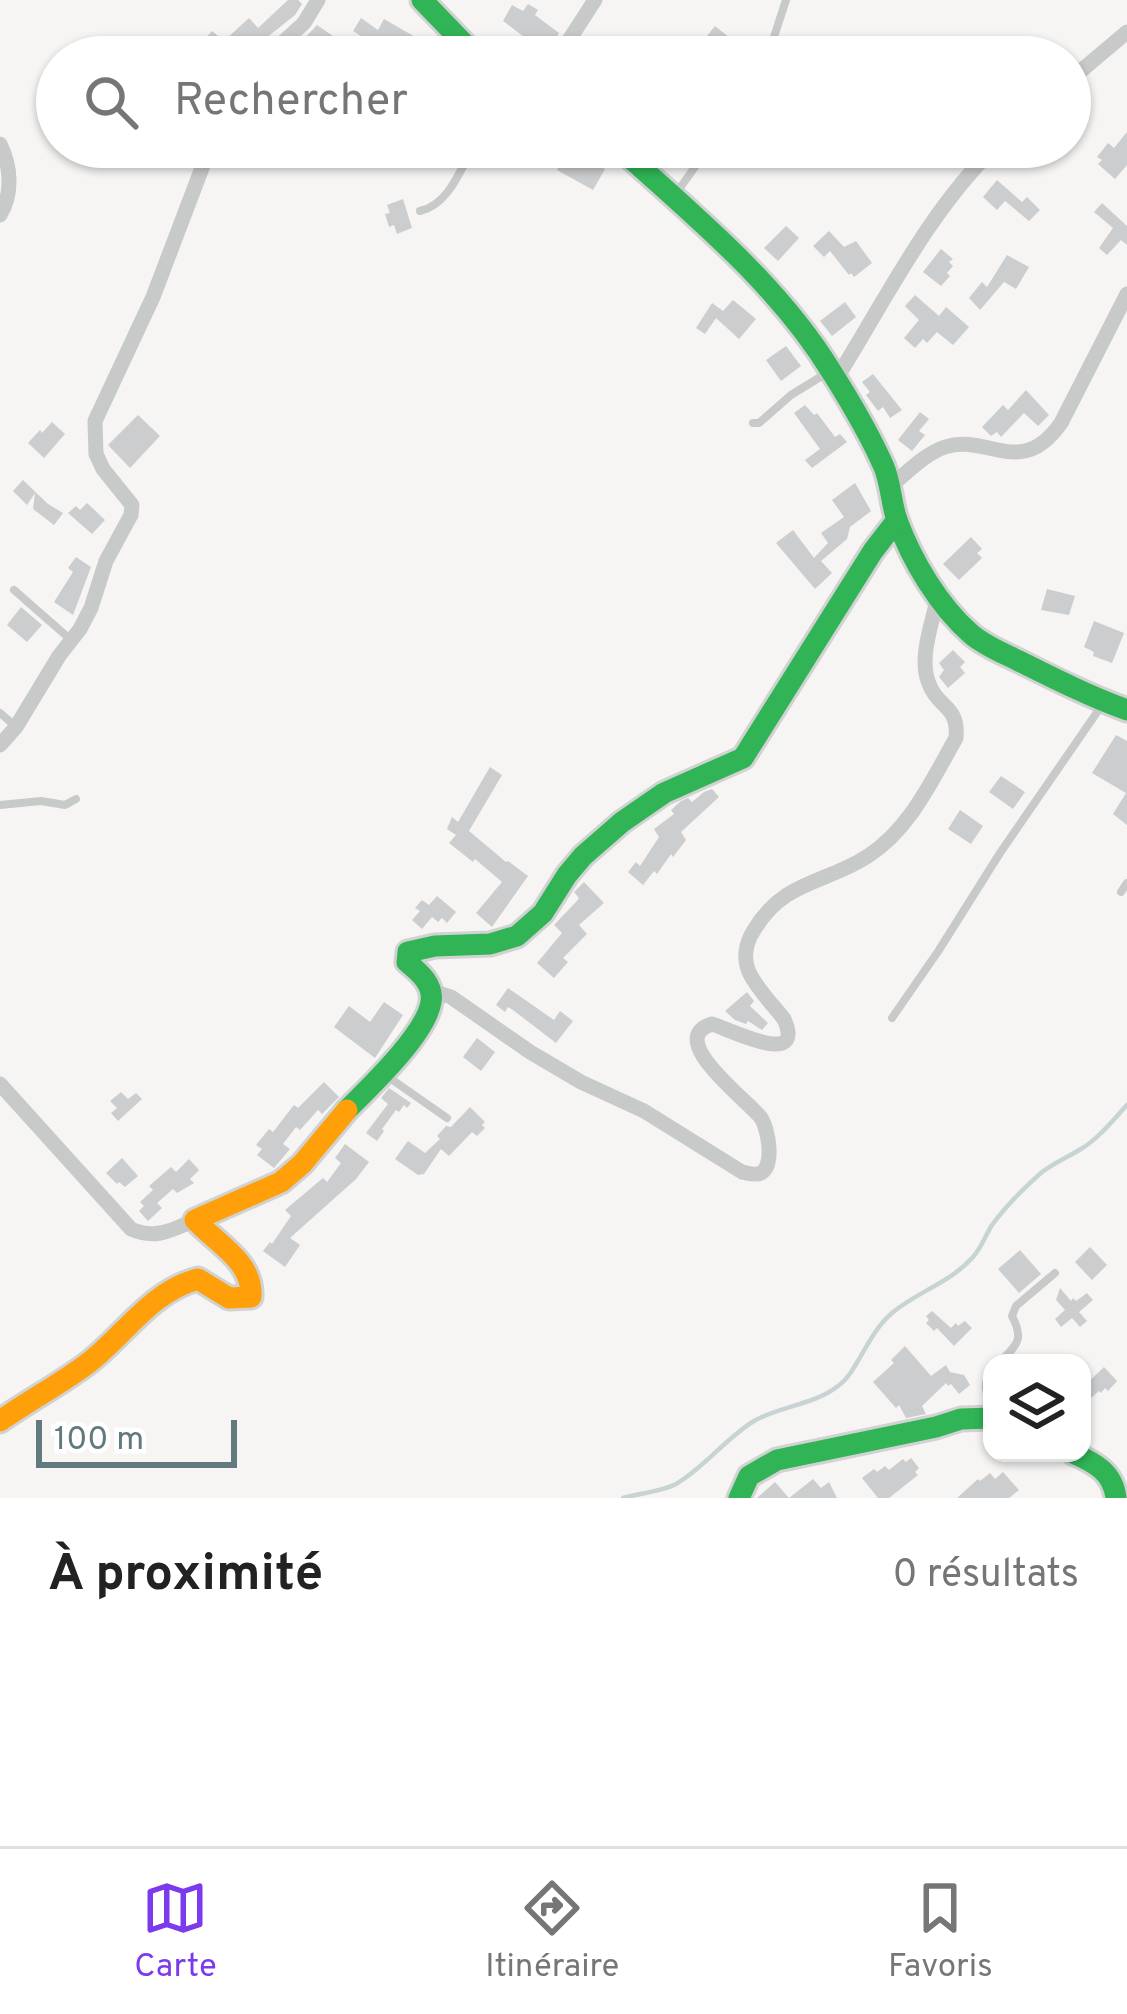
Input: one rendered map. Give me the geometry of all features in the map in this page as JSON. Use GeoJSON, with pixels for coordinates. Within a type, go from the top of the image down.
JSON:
{"type":"FeatureCollection","features":[{"type":"Feature","properties":{"kind":"street"},"geometry":{"type":"LineString","coordinates":[[290,36],[318,0]]}},
{"type":"Feature","properties":{"kind":"street"},"geometry":{"type":"LineString","coordinates":[[422,0],[457,36]]}},
{"type":"Feature","properties":{"kind":"street"},"geometry":{"type":"LineString","coordinates":[[572,36],[595,0]]}},
{"type":"Feature","properties":{"kind":"street"},"geometry":{"type":"LineString","coordinates":[[1091,62],[1127,32]]}},
{"type":"Feature","properties":{"kind":"street"},"geometry":{"type":"LineString","coordinates":[[0,144],[7,159],[9,192],[0,215]]}},
{"type":"Feature","properties":{"kind":"street"},"geometry":{"type":"LineString","coordinates":[[0,745],[16,728],[92,608],[106,561],[131,515],[132,505],[96,454],[95,421],[154,297],[202,168]]}},
{"type":"Feature","properties":{"kind":"street"},"geometry":{"type":"LineString","coordinates":[[642,168],[762,283],[834,375],[885,469],[897,520],[920,568],[973,636],[1086,695],[1127,710]]}},
{"type":"Feature","properties":{"kind":"street"},"geometry":{"type":"LineString","coordinates":[[834,375],[939,212],[975,168]]}},
{"type":"Feature","properties":{"kind":"street"},"geometry":{"type":"LineString","coordinates":[[889,487],[948,446],[977,445],[1013,452],[1046,439],[1061,423],[1127,294]]}},
{"type":"Feature","properties":{"kind":"street"},"geometry":{"type":"LineString","coordinates":[[0,1084],[131,1228],[145,1235],[158,1235],[281,1182],[383,1073],[426,1019],[430,990],[422,974],[407,962],[408,952],[500,944],[527,930],[541,919],[573,866],[634,814],[676,787],[743,758],[873,550],[897,520]]}},
{"type":"Feature","properties":{"kind":"street"},"geometry":{"type":"LineString","coordinates":[[430,990],[452,997],[530,1052],[644,1111],[742,1172],[762,1172],[768,1158],[767,1130],[759,1115],[712,1068],[697,1045],[697,1034],[712,1024],[769,1045],[787,1036],[784,1018],[748,970],[748,940],[763,915],[784,895],[868,856],[905,824],[956,738],[957,722],[937,699],[925,666],[938,596]]}},
{"type":"Feature","properties":{"kind":"street"},"geometry":{"type":"LineString","coordinates":[[0,1421],[86,1366],[142,1311],[184,1282],[198,1279],[230,1300],[250,1297],[253,1287],[243,1266],[195,1220]]}},
{"type":"Feature","properties":{"kind":"street"},"geometry":{"type":"LineString","coordinates":[[740,1498],[749,1476],[777,1460],[983,1415]]}},
{"type":"Feature","properties":{"kind":"street"},"geometry":{"type":"LineString","coordinates":[[1090,1462],[1108,1471],[1116,1498]]}},
{"type":"Feature","properties":{"kind":"lane"},"geometry":{"type":"LineString","coordinates":[[774,36],[786,0]]}},
{"type":"Feature","properties":{"kind":"lane"},"geometry":{"type":"LineString","coordinates":[[420,211],[444,198],[461,168]]}},
{"type":"Feature","properties":{"kind":"lane"},"geometry":{"type":"LineString","coordinates":[[674,196],[695,168]]}},
{"type":"Feature","properties":{"kind":"lane"},"geometry":{"type":"LineString","coordinates":[[753,424],[760,424],[791,395],[834,375]]}},
{"type":"Feature","properties":{"kind":"lane"},"geometry":{"type":"LineString","coordinates":[[14,590],[71,640]]}},
{"type":"Feature","properties":{"kind":"lane"},"geometry":{"type":"LineString","coordinates":[[892,1018],[1104,702]]}},
{"type":"Feature","properties":{"kind":"lane"},"geometry":{"type":"LineString","coordinates":[[0,712],[16,728]]}},
{"type":"Feature","properties":{"kind":"lane"},"geometry":{"type":"LineString","coordinates":[[0,805],[41,801],[65,806],[76,800]]}},
{"type":"Feature","properties":{"kind":"lane"},"geometry":{"type":"LineString","coordinates":[[383,1073],[447,1118]]}},
{"type":"Feature","properties":{"kind":"lane"},"geometry":{"type":"LineString","coordinates":[[1007,1354],[1020,1334],[1012,1316],[1016,1306],[1055,1273]]}},
{"type":"Feature","properties":{"kind":"building"},"geometry":{"type":"Polygon","coordinates":[[[288,0],[302,4],[269,36],[229,36],[249,18],[258,28],[288,0]]]}},
{"type":"Feature","properties":{"kind":"building"},"geometry":{"type":"Polygon","coordinates":[[[528,4],[538,10],[535,15],[557,36],[523,36],[503,21],[512,5],[523,11],[528,4]]]}},
{"type":"Feature","properties":{"kind":"building"},"geometry":{"type":"Polygon","coordinates":[[[361,18],[378,30],[384,19],[414,36],[361,36],[353,31],[361,18]]]}},
{"type":"Feature","properties":{"kind":"building"},"geometry":{"type":"Polygon","coordinates":[[[317,25],[333,36],[307,36],[317,25]]]}},
{"type":"Feature","properties":{"kind":"building"},"geometry":{"type":"Polygon","coordinates":[[[715,26],[728,36],[707,36],[715,26]]]}},
{"type":"Feature","properties":{"kind":"building"},"geometry":{"type":"Polygon","coordinates":[[[1127,132],[1127,165],[1115,179],[1098,164],[1102,160],[1097,157],[1108,143],[1114,148],[1127,132]]]}},
{"type":"Feature","properties":{"kind":"building"},"geometry":{"type":"Polygon","coordinates":[[[558,168],[605,169],[593,190],[558,168]]]}},
{"type":"Feature","properties":{"kind":"building"},"geometry":{"type":"Polygon","coordinates":[[[997,180],[1022,202],[1027,197],[1040,210],[1029,221],[1005,201],[997,210],[983,197],[997,180]]]}},
{"type":"Feature","properties":{"kind":"building"},"geometry":{"type":"Polygon","coordinates":[[[403,199],[412,228],[397,234],[385,214],[390,213],[387,205],[403,199]]]}},
{"type":"Feature","properties":{"kind":"building"},"geometry":{"type":"Polygon","coordinates":[[[1102,203],[1127,226],[1127,245],[1121,240],[1107,255],[1099,248],[1113,228],[1094,212],[1102,203]]]}},
{"type":"Feature","properties":{"kind":"building"},"geometry":{"type":"Polygon","coordinates":[[[786,226],[799,238],[778,261],[764,248],[786,226]]]}},
{"type":"Feature","properties":{"kind":"building"},"geometry":{"type":"Polygon","coordinates":[[[829,231],[844,247],[856,241],[872,263],[854,277],[830,251],[824,257],[813,246],[829,231]]]}},
{"type":"Feature","properties":{"kind":"building"},"geometry":{"type":"Polygon","coordinates":[[[941,249],[953,259],[949,262],[953,266],[941,286],[923,272],[941,249]]]}},
{"type":"Feature","properties":{"kind":"building"},"geometry":{"type":"Polygon","coordinates":[[[1007,255],[1029,267],[1016,289],[1004,282],[980,310],[969,298],[982,282],[987,287],[1007,255]]]}},
{"type":"Feature","properties":{"kind":"building"},"geometry":{"type":"Polygon","coordinates":[[[915,295],[939,316],[946,307],[969,327],[953,345],[937,332],[915,348],[904,338],[919,320],[905,306],[915,295]]]}},
{"type":"Feature","properties":{"kind":"building"},"geometry":{"type":"Polygon","coordinates":[[[733,300],[756,319],[739,339],[716,318],[705,334],[696,328],[712,303],[723,311],[733,300]]]}},
{"type":"Feature","properties":{"kind":"building"},"geometry":{"type":"Polygon","coordinates":[[[845,302],[856,317],[832,336],[820,321],[845,302]]]}},
{"type":"Feature","properties":{"kind":"building"},"geometry":{"type":"Polygon","coordinates":[[[786,346],[801,366],[781,381],[766,360],[786,346]]]}},
{"type":"Feature","properties":{"kind":"building"},"geometry":{"type":"Polygon","coordinates":[[[873,374],[902,410],[890,418],[866,395],[870,392],[862,382],[873,374]]]}},
{"type":"Feature","properties":{"kind":"building"},"geometry":{"type":"Polygon","coordinates":[[[1026,390],[1049,415],[1038,426],[1024,413],[1001,437],[997,432],[991,436],[982,427],[1003,405],[1008,410],[1026,390]]]}},
{"type":"Feature","properties":{"kind":"building"},"geometry":{"type":"Polygon","coordinates":[[[805,405],[835,437],[840,434],[847,442],[812,468],[805,460],[820,449],[794,413],[805,405]]]}},
{"type":"Feature","properties":{"kind":"building"},"geometry":{"type":"Polygon","coordinates":[[[920,412],[929,419],[919,431],[925,435],[912,451],[898,440],[920,412]]]}},
{"type":"Feature","properties":{"kind":"building"},"geometry":{"type":"Polygon","coordinates":[[[138,415],[160,436],[130,468],[108,445],[138,415]]]}},
{"type":"Feature","properties":{"kind":"building"},"geometry":{"type":"Polygon","coordinates":[[[52,422],[65,434],[44,458],[28,443],[52,422]]]}},
{"type":"Feature","properties":{"kind":"building"},"geometry":{"type":"Polygon","coordinates":[[[23,480],[63,513],[54,525],[33,509],[35,493],[27,505],[13,491],[23,480]]]}},
{"type":"Feature","properties":{"kind":"building"},"geometry":{"type":"Polygon","coordinates":[[[855,483],[871,511],[821,561],[832,573],[815,589],[776,543],[793,530],[814,558],[828,543],[821,533],[844,517],[832,500],[855,483]]]}},
{"type":"Feature","properties":{"kind":"building"},"geometry":{"type":"Polygon","coordinates":[[[87,503],[105,520],[92,534],[68,513],[87,503]]]}},
{"type":"Feature","properties":{"kind":"building"},"geometry":{"type":"Polygon","coordinates":[[[971,537],[982,549],[977,553],[982,558],[959,580],[943,564],[971,537]]]}},
{"type":"Feature","properties":{"kind":"building"},"geometry":{"type":"Polygon","coordinates":[[[76,557],[91,567],[73,615],[54,602],[73,572],[68,568],[76,557]]]}},
{"type":"Feature","properties":{"kind":"building"},"geometry":{"type":"Polygon","coordinates":[[[1047,589],[1075,596],[1069,615],[1041,610],[1047,589]]]}},
{"type":"Feature","properties":{"kind":"building"},"geometry":{"type":"Polygon","coordinates":[[[21,607],[42,625],[27,642],[7,625],[21,607]]]}},
{"type":"Feature","properties":{"kind":"building"},"geometry":{"type":"Polygon","coordinates":[[[1094,621],[1124,633],[1112,663],[1084,647],[1094,621]]]}},
{"type":"Feature","properties":{"kind":"building"},"geometry":{"type":"Polygon","coordinates":[[[953,650],[965,662],[960,667],[965,673],[948,688],[939,677],[944,670],[939,663],[953,650]]]}},
{"type":"Feature","properties":{"kind":"building"},"geometry":{"type":"Polygon","coordinates":[[[1116,735],[1127,741],[1127,825],[1113,814],[1126,793],[1092,773],[1116,735]]]}},
{"type":"Feature","properties":{"kind":"building"},"geometry":{"type":"Polygon","coordinates":[[[490,767],[502,775],[469,831],[528,876],[492,927],[476,913],[502,882],[449,843],[456,835],[447,829],[452,817],[458,822],[490,767]]]}},
{"type":"Feature","properties":{"kind":"building"},"geometry":{"type":"Polygon","coordinates":[[[1001,776],[1025,792],[1013,809],[989,792],[1001,776]]]}},
{"type":"Feature","properties":{"kind":"building"},"geometry":{"type":"Polygon","coordinates":[[[712,789],[719,797],[681,832],[686,840],[643,885],[628,872],[636,862],[640,866],[659,837],[654,829],[674,814],[671,810],[681,801],[688,798],[692,802],[712,789]]]}},
{"type":"Feature","properties":{"kind":"building"},"geometry":{"type":"Polygon","coordinates":[[[960,810],[983,826],[971,844],[948,829],[960,810]]]}},
{"type":"Feature","properties":{"kind":"building"},"geometry":{"type":"Polygon","coordinates":[[[584,882],[604,903],[579,925],[587,934],[563,958],[568,962],[554,978],[537,963],[562,933],[554,925],[579,898],[574,892],[584,882]]]}},
{"type":"Feature","properties":{"kind":"building"},"geometry":{"type":"Polygon","coordinates":[[[437,896],[456,912],[447,923],[432,917],[422,929],[412,920],[420,911],[415,908],[422,900],[429,905],[437,896]]]}},
{"type":"Feature","properties":{"kind":"building"},"geometry":{"type":"Polygon","coordinates":[[[508,988],[554,1020],[560,1011],[573,1021],[556,1043],[513,1010],[508,1007],[505,1012],[496,1005],[508,988]]]}},
{"type":"Feature","properties":{"kind":"building"},"geometry":{"type":"Polygon","coordinates":[[[747,992],[754,1001],[750,1006],[768,1023],[762,1030],[725,1011],[747,992]]]}},
{"type":"Feature","properties":{"kind":"building"},"geometry":{"type":"Polygon","coordinates":[[[384,1002],[403,1015],[375,1058],[334,1027],[349,1006],[370,1022],[384,1002]]]}},
{"type":"Feature","properties":{"kind":"building"},"geometry":{"type":"Polygon","coordinates":[[[477,1038],[495,1052],[481,1071],[463,1057],[477,1038]]]}},
{"type":"Feature","properties":{"kind":"building"},"geometry":{"type":"Polygon","coordinates":[[[324,1082],[339,1097],[322,1114],[318,1110],[300,1130],[296,1127],[283,1144],[290,1149],[274,1168],[257,1155],[262,1149],[256,1145],[324,1082]]]}},
{"type":"Feature","properties":{"kind":"building"},"geometry":{"type":"Polygon","coordinates":[[[389,1088],[411,1103],[396,1110],[377,1141],[366,1133],[388,1104],[381,1098],[389,1088]]]}},
{"type":"Feature","properties":{"kind":"building"},"geometry":{"type":"Polygon","coordinates":[[[121,1092],[128,1099],[136,1093],[142,1099],[118,1121],[111,1113],[117,1108],[110,1101],[121,1092]]]}},
{"type":"Feature","properties":{"kind":"building"},"geometry":{"type":"Polygon","coordinates":[[[470,1107],[485,1128],[477,1136],[472,1132],[449,1156],[441,1149],[424,1174],[418,1175],[395,1159],[408,1141],[425,1153],[446,1126],[451,1127],[470,1107]]]}},
{"type":"Feature","properties":{"kind":"building"},"geometry":{"type":"Polygon","coordinates":[[[345,1144],[369,1162],[290,1238],[300,1245],[285,1267],[263,1251],[291,1216],[285,1210],[323,1178],[327,1182],[341,1163],[335,1158],[345,1144]]]}},
{"type":"Feature","properties":{"kind":"building"},"geometry":{"type":"Polygon","coordinates":[[[122,1158],[138,1176],[125,1187],[106,1173],[122,1158]]]}},
{"type":"Feature","properties":{"kind":"building"},"geometry":{"type":"Polygon","coordinates":[[[189,1159],[199,1170],[190,1179],[194,1183],[177,1193],[173,1189],[157,1203],[162,1208],[148,1221],[139,1211],[144,1206],[140,1202],[153,1190],[149,1186],[189,1159]]]}},
{"type":"Feature","properties":{"kind":"building"},"geometry":{"type":"Polygon","coordinates":[[[1090,1247],[1107,1265],[1092,1280],[1075,1262],[1090,1247]]]}},
{"type":"Feature","properties":{"kind":"building"},"geometry":{"type":"Polygon","coordinates":[[[1020,1250],[1041,1274],[1019,1293],[998,1269],[1020,1250]]]}},
{"type":"Feature","properties":{"kind":"building"},"geometry":{"type":"Polygon","coordinates":[[[1060,1288],[1071,1301],[1087,1293],[1093,1300],[1079,1312],[1087,1321],[1080,1327],[1072,1318],[1061,1327],[1055,1319],[1065,1310],[1056,1300],[1060,1288]]]}},
{"type":"Feature","properties":{"kind":"building"},"geometry":{"type":"Polygon","coordinates":[[[932,1311],[951,1328],[965,1321],[972,1328],[954,1346],[926,1323],[932,1311]]]}},
{"type":"Feature","properties":{"kind":"building"},"geometry":{"type":"Polygon","coordinates":[[[905,1346],[931,1376],[946,1365],[950,1372],[964,1375],[970,1385],[959,1394],[946,1383],[922,1406],[926,1414],[906,1418],[899,1405],[896,1408],[873,1382],[905,1346]]]}},
{"type":"Feature","properties":{"kind":"building"},"geometry":{"type":"Polygon","coordinates":[[[1104,1367],[1117,1381],[1091,1398],[1091,1379],[1104,1367]]]}},
{"type":"Feature","properties":{"kind":"building"},"geometry":{"type":"Polygon","coordinates":[[[911,1458],[918,1475],[889,1498],[878,1498],[862,1478],[874,1469],[877,1472],[885,1466],[889,1470],[911,1458]]]}},
{"type":"Feature","properties":{"kind":"building"},"geometry":{"type":"Polygon","coordinates":[[[1003,1472],[1019,1490],[1009,1498],[957,1498],[978,1479],[990,1473],[995,1479],[1003,1472]]]}},
{"type":"Feature","properties":{"kind":"building"},"geometry":{"type":"Polygon","coordinates":[[[813,1479],[821,1488],[829,1482],[837,1498],[789,1498],[813,1479]]]}},
{"type":"Feature","properties":{"kind":"building"},"geometry":{"type":"Polygon","coordinates":[[[775,1482],[789,1498],[757,1498],[775,1482]]]}},
{"type":"Feature","properties":{"kind":"waterway"},"geometry":{"type":"LineString","coordinates":[[623,1498],[676,1484],[754,1421],[838,1386],[892,1313],[964,1266],[1022,1191],[1047,1168],[1094,1140],[1127,1105]]}},
{"type":"Feature","properties":{"kind":"traffic: fast"},"geometry":{"type":"LineString","coordinates":[[422,0],[457,36]]}},
{"type":"Feature","properties":{"kind":"traffic: fast"},"geometry":{"type":"LineString","coordinates":[[641,168],[760,279],[809,339],[878,455],[910,551],[959,623],[994,649],[1127,710]]}},
{"type":"Feature","properties":{"kind":"traffic: fast"},"geometry":{"type":"LineString","coordinates":[[347,1110],[396,1059],[427,1015],[430,990],[407,962],[408,952],[490,944],[517,936],[543,913],[583,856],[622,822],[664,793],[743,758],[897,520]]}},
{"type":"Feature","properties":{"kind":"traffic: fast"},"geometry":{"type":"LineString","coordinates":[[739,1498],[749,1476],[777,1460],[961,1419],[983,1418]]}},
{"type":"Feature","properties":{"kind":"traffic: fast"},"geometry":{"type":"LineString","coordinates":[[1090,1462],[1107,1475],[1116,1498]]}},
{"type":"Feature","properties":{"kind":"traffic: slow"},"geometry":{"type":"LineString","coordinates":[[0,1421],[87,1364],[152,1304],[181,1285],[198,1279],[229,1298],[251,1297],[240,1263],[195,1220],[281,1182],[347,1110]]}}]}
